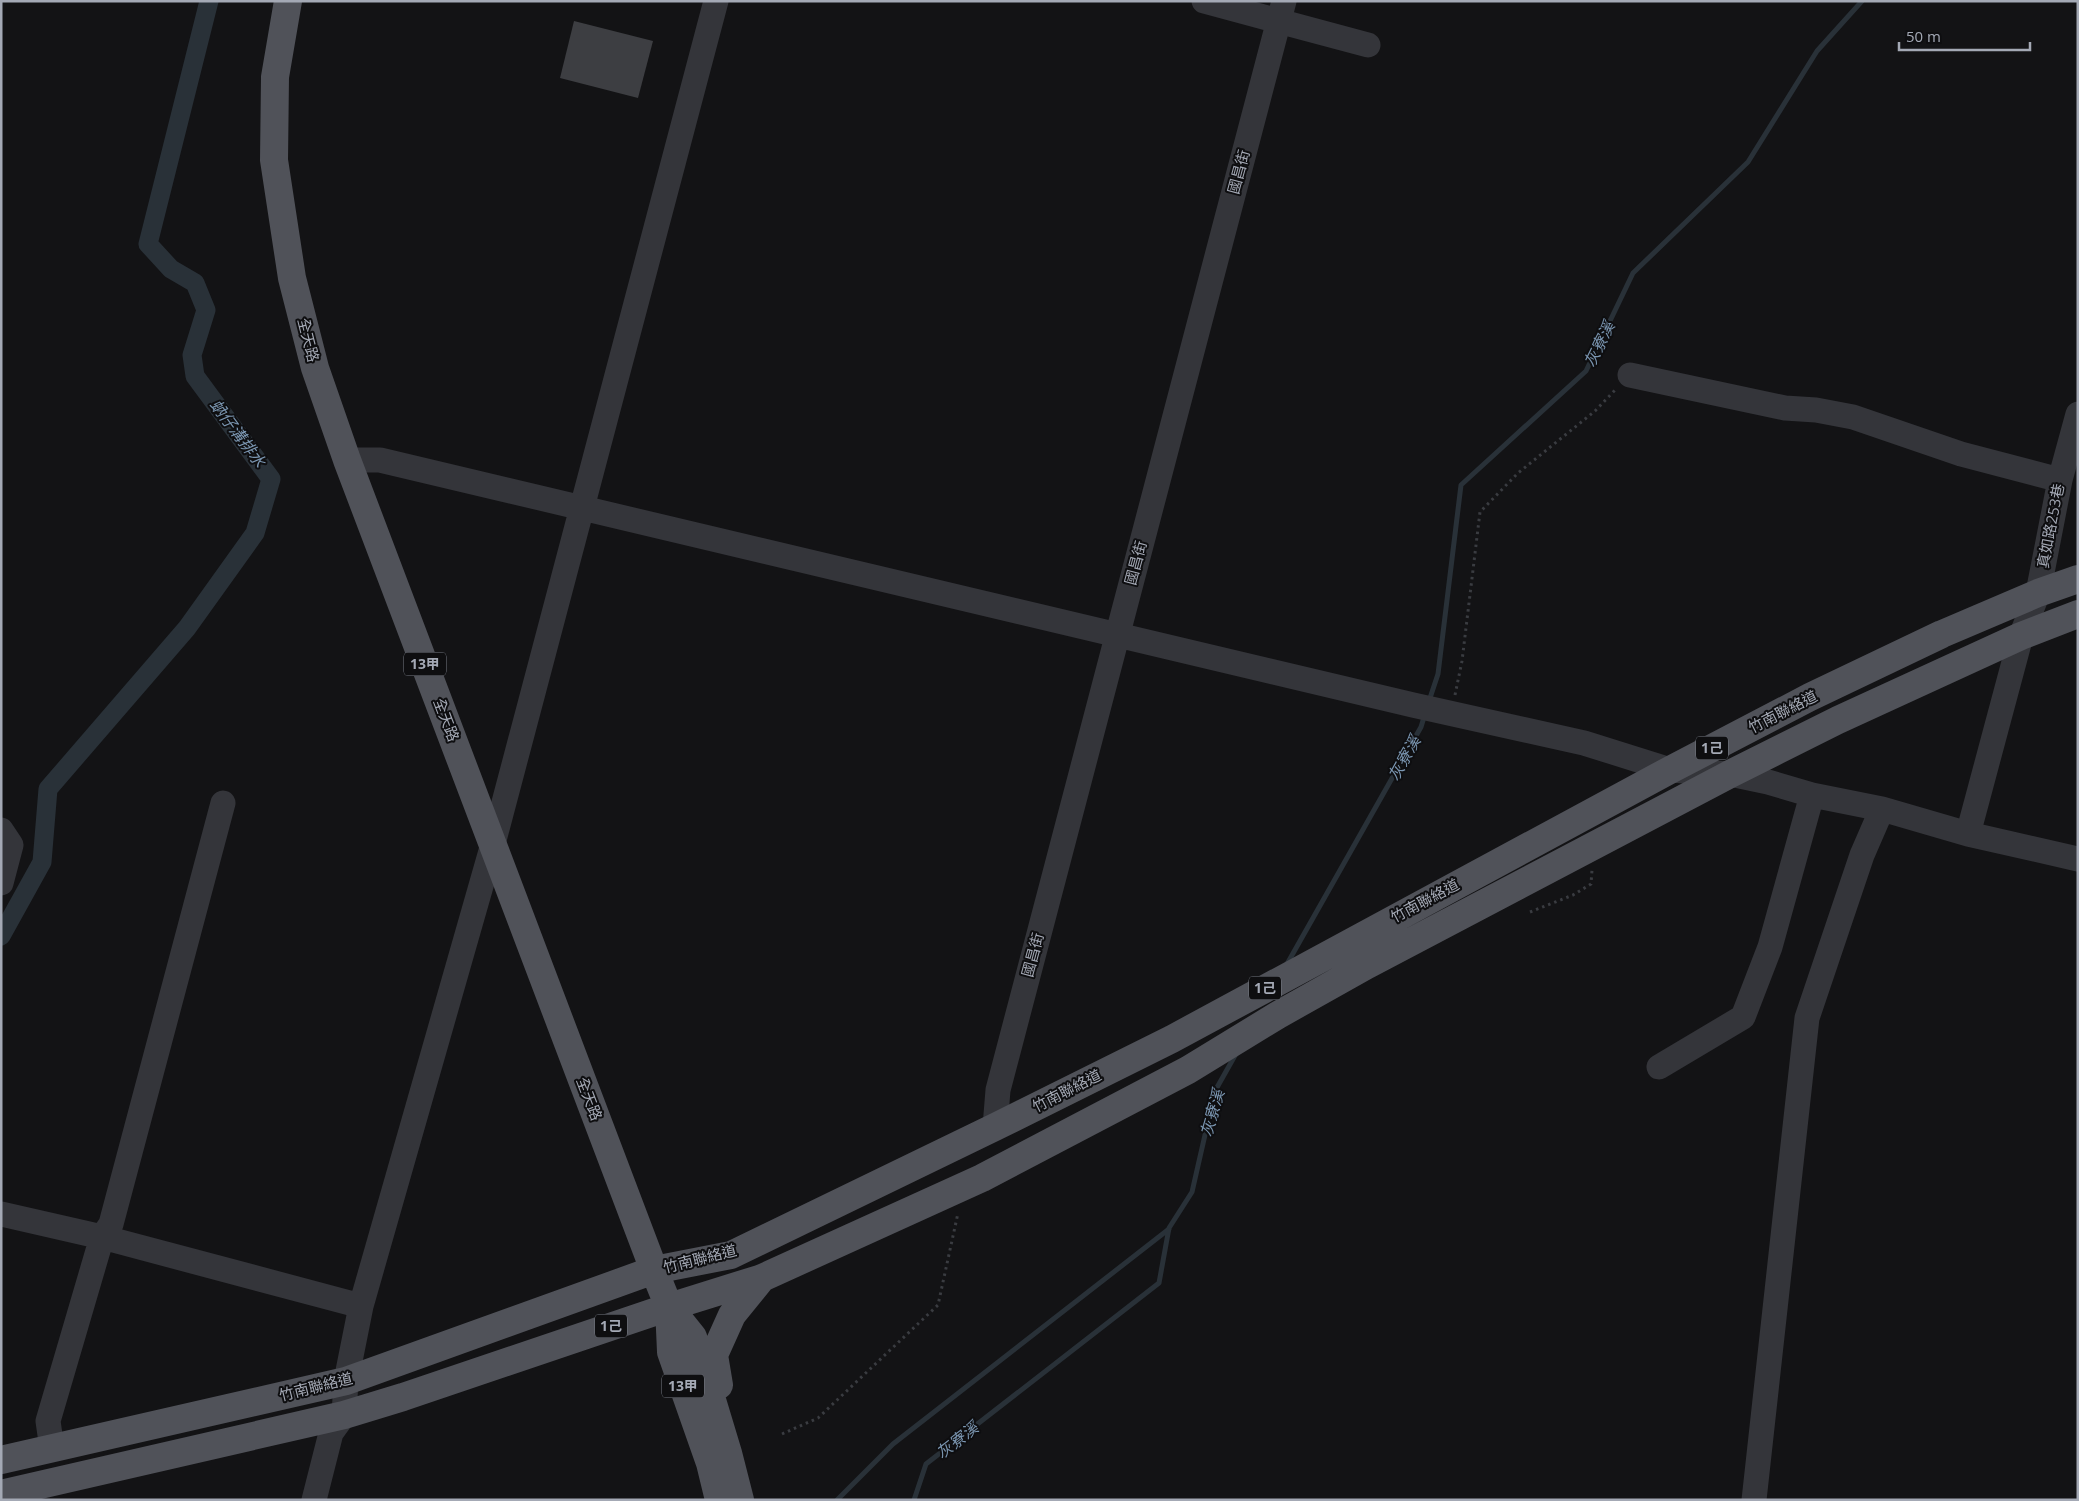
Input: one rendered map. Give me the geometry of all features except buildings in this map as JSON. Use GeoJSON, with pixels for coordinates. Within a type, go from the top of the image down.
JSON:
{"type":"FeatureCollection","features":[{"type":"Feature","properties":{"kind":"main road","name":"全天路"},"geometry":{"type":"LineString","coordinates":[[288,1],[275,77],[274,160],[292,278],[315,368],[347,460],[669,1307]]}},
{"type":"Feature","properties":{"kind":"main road","name":"竹南聯絡道"},"geometry":{"type":"LineString","coordinates":[[1,1460],[346,1381],[654,1270],[731,1255],[996,1127],[1172,1039],[1670,770],[1828,689],[1942,634],[2038,593],[2078,579]]}},
{"type":"Feature","properties":{"kind":"main road","name":"竹南聯絡道"},"geometry":{"type":"LineString","coordinates":[[1,1494],[344,1415],[762,1278],[962,1188],[1188,1070],[1278,1015],[1368,965],[1730,774],[1838,720],[2021,636],[2078,614]]}},
{"type":"Feature","properties":{"kind":"main road"},"geometry":{"type":"LineString","coordinates":[[719,1458],[714,1355],[732,1315],[762,1278]]}},
{"type":"Feature","properties":{"kind":"main road","name":"13甲"},"geometry":{"type":"LineString","coordinates":[[669,1307],[671,1352],[740,1500]]}},
{"type":"Feature","properties":{"kind":"main road","name":"13甲"},"geometry":{"type":"LineString","coordinates":[[719,1458],[719,1500]]}},
{"type":"Feature","properties":{"kind":"street"},"geometry":{"type":"LineString","coordinates":[[314,1500],[331,1433],[344,1415],[346,1381],[362,1306],[493,844],[716,1]]}},
{"type":"Feature","properties":{"kind":"street"},"geometry":{"type":"LineString","coordinates":[[1204,1],[1282,11],[1368,45]]}},
{"type":"Feature","properties":{"kind":"street","name":"國昌街"},"geometry":{"type":"LineString","coordinates":[[996,1127],[998,1090],[1282,11]]}},
{"type":"Feature","properties":{"kind":"street"},"geometry":{"type":"LineString","coordinates":[[1630,375],[1785,408],[1816,410],[1853,417],[1961,454],[2060,480]]}},
{"type":"Feature","properties":{"kind":"street","name":"真如路253巷"},"geometry":{"type":"LineString","coordinates":[[1968,834],[2021,636],[2038,593],[2060,480],[2078,414]]}},
{"type":"Feature","properties":{"kind":"street"},"geometry":{"type":"LineString","coordinates":[[347,460],[380,460],[1413,705],[1584,743],[1670,770],[1730,774],[1768,782],[1812,796],[1882,809],[1968,834],[2078,859]]}},
{"type":"Feature","properties":{"kind":"street"},"geometry":{"type":"LineString","coordinates":[[1659,1067],[1743,1017],[1770,947],[1812,796]]}},
{"type":"Feature","properties":{"kind":"street"},"geometry":{"type":"LineString","coordinates":[[52,1449],[48,1421],[102,1237],[111,1224],[223,803]]}},
{"type":"Feature","properties":{"kind":"street"},"geometry":{"type":"LineString","coordinates":[[1754,1500],[1807,1018],[1862,855],[1882,809]]}},
{"type":"Feature","properties":{"kind":"street"},"geometry":{"type":"LineString","coordinates":[[1,830],[11,845],[1,883]]}},
{"type":"Feature","properties":{"kind":"street"},"geometry":{"type":"LineString","coordinates":[[1,1214],[102,1237],[362,1306]]}},
{"type":"Feature","properties":{"kind":"path"},"geometry":{"type":"LineString","coordinates":[[1451,713],[1462,661],[1480,512],[1518,473],[1595,411],[1630,375]]}},
{"type":"Feature","properties":{"kind":"path"},"geometry":{"type":"LineString","coordinates":[[1530,912],[1573,896],[1591,884],[1592,862],[1588,849]]}},
{"type":"Feature","properties":{"kind":"path"},"geometry":{"type":"LineString","coordinates":[[782,1434],[818,1418],[938,1305],[962,1188]]}},
{"type":"Feature","properties":{"kind":"waterway","name":"蚋仔溝排水"},"geometry":{"type":"LineString","coordinates":[[1,936],[42,862],[48,789],[187,628],[255,533],[271,479],[195,376],[192,355],[206,310],[195,283],[171,269],[148,244],[209,1]]}},
{"type":"Feature","properties":{"kind":"waterway","name":"灰寮溪"},"geometry":{"type":"LineString","coordinates":[[1429,701],[1438,674],[1461,485],[1586,371],[1633,273],[1748,162],[1817,51],[1862,1]]}},
{"type":"Feature","properties":{"kind":"waterway","name":"灰寮溪"},"geometry":{"type":"LineString","coordinates":[[1287,964],[1421,727],[1425,714]]}},
{"type":"Feature","properties":{"kind":"waterway","name":"灰寮溪"},"geometry":{"type":"LineString","coordinates":[[914,1500],[926,1464],[1159,1283],[1169,1228],[1192,1192],[1215,1091],[1237,1052]]}},
{"type":"Feature","properties":{"kind":"waterway"},"geometry":{"type":"LineString","coordinates":[[837,1500],[893,1444],[1169,1229]]}}]}
